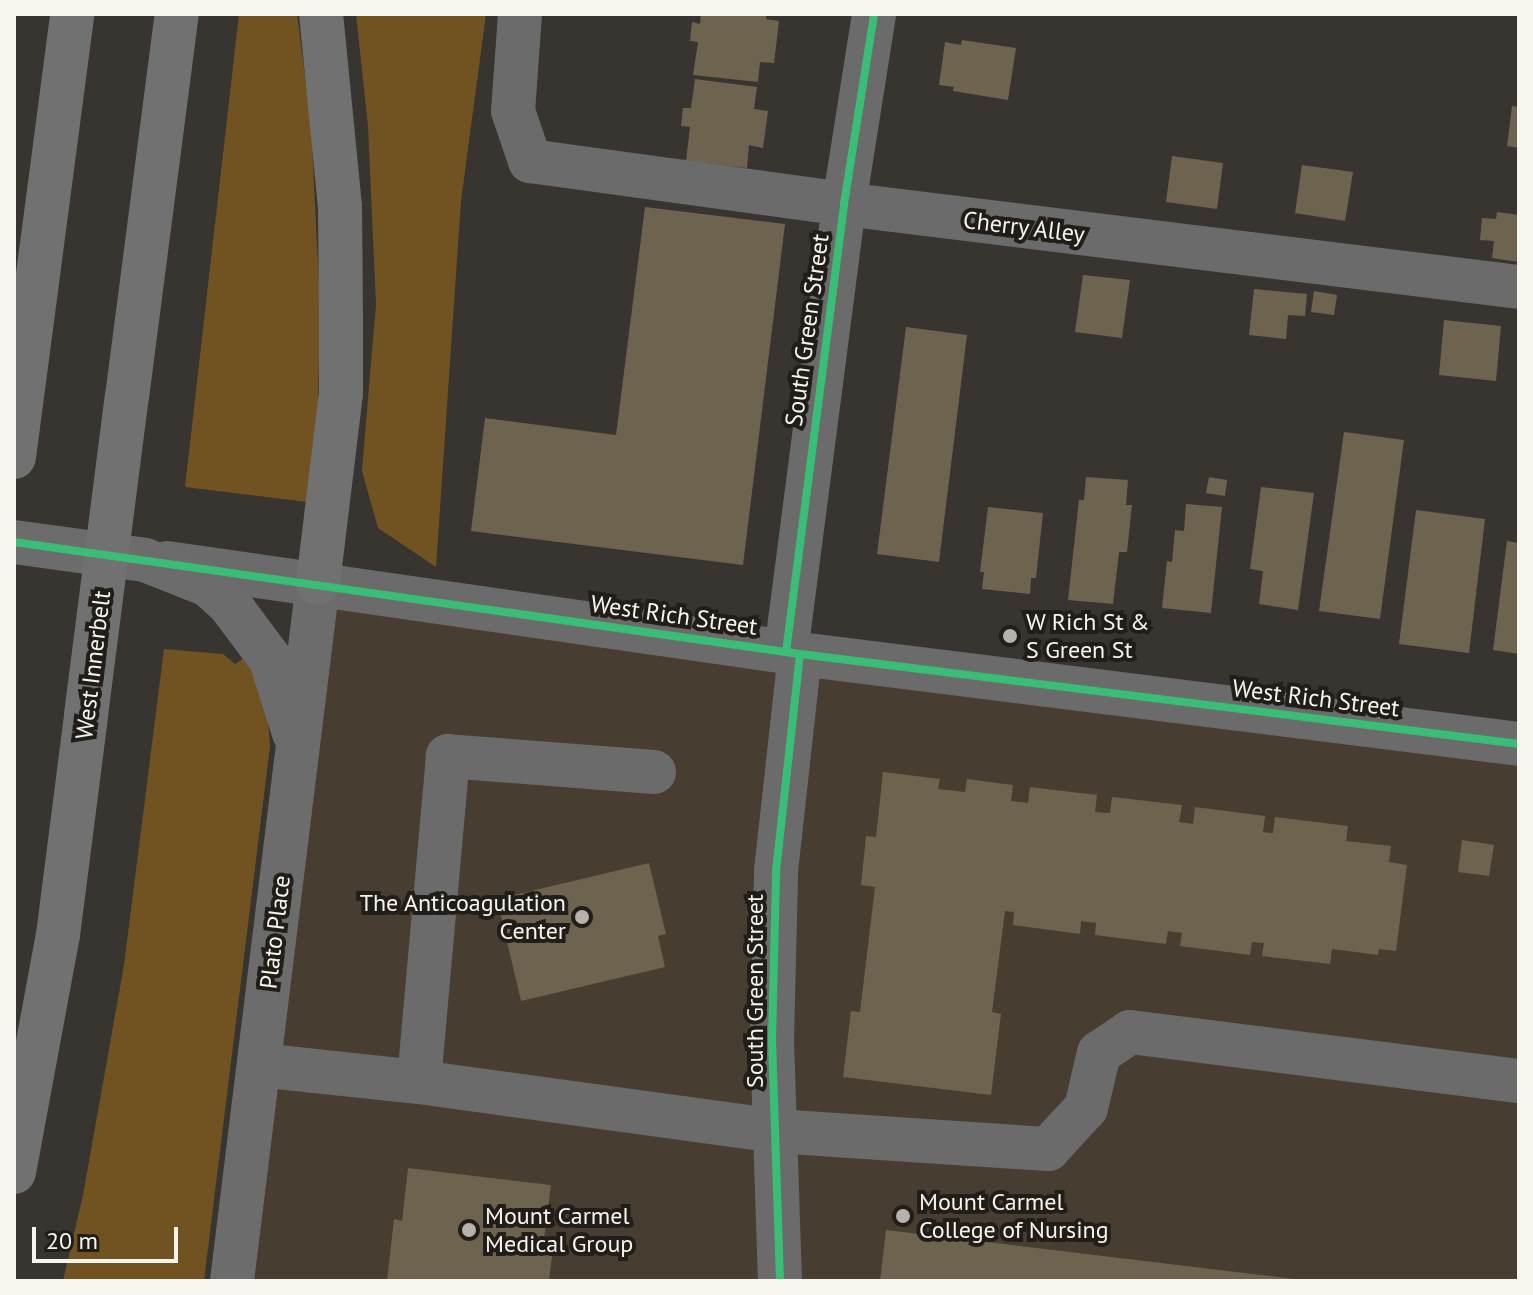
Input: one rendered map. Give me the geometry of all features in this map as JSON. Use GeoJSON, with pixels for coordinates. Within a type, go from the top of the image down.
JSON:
{"type":"FeatureCollection","features":[{"type":"Feature","properties":{"kind":"highway"},"geometry":{"type":"LineString","coordinates":[[14,457],[72,14]]}},
{"type":"Feature","properties":{"kind":"highway","name":"West Innerbelt"},"geometry":{"type":"LineString","coordinates":[[14,1172],[58,935],[177,14]]}},
{"type":"Feature","properties":{"kind":"highway"},"geometry":{"type":"LineString","coordinates":[[318,583],[341,393],[340,207],[321,14]]}},
{"type":"Feature","properties":{"kind":"main road","name":"West Rich Street"},"geometry":{"type":"LineString","coordinates":[[14,542],[145,560]]}},
{"type":"Feature","properties":{"kind":"main road"},"geometry":{"type":"LineString","coordinates":[[145,560],[208,585],[240,616],[271,660],[298,747]]}},
{"type":"Feature","properties":{"kind":"main road","name":"Plato Place"},"geometry":{"type":"LineString","coordinates":[[232,1281],[318,583]]}},
{"type":"Feature","properties":{"kind":"street","name":"Cherry Alley"},"geometry":{"type":"LineString","coordinates":[[520,14],[513,111],[530,161],[844,204],[1519,287]]}},
{"type":"Feature","properties":{"kind":"street","name":"South Green Street"},"geometry":{"type":"LineString","coordinates":[[780,1281],[772,1040],[776,871],[793,653],[844,204],[874,14]]}},
{"type":"Feature","properties":{"kind":"street","name":"West Rich Street"},"geometry":{"type":"LineString","coordinates":[[145,560],[793,653],[1519,744]]}},
{"type":"Feature","properties":{"kind":"street"},"geometry":{"type":"LineString","coordinates":[[419,1082],[448,756],[654,772]]}},
{"type":"Feature","properties":{"kind":"street"},"geometry":{"type":"LineString","coordinates":[[259,1065],[419,1082],[775,1131],[1048,1149],[1086,1108],[1099,1053],[1130,1032],[1519,1081]]}},
{"type":"Feature","properties":{"kind":"shaded area"},"geometry":{"type":"Polygon","coordinates":[[[239,14],[297,14],[311,124],[320,305],[316,503],[185,487],[239,14]]]}},
{"type":"Feature","properties":{"kind":"shaded area"},"geometry":{"type":"Polygon","coordinates":[[[356,14],[486,14],[461,201],[436,567],[378,528],[362,471],[376,304],[368,126],[356,14]]]}},
{"type":"Feature","properties":{"kind":"shaded area"},"geometry":{"type":"Polygon","coordinates":[[[318,583],[1519,744],[1519,1281],[232,1281],[318,583]]]}},
{"type":"Feature","properties":{"kind":"shaded area"},"geometry":{"type":"Polygon","coordinates":[[[164,649],[223,654],[235,664],[246,657],[267,707],[270,746],[204,1281],[63,1281],[83,1195],[124,965],[164,649]]]}},
{"type":"Feature","properties":{"kind":"building"},"geometry":{"type":"Polygon","coordinates":[[[701,14],[766,14],[766,19],[779,21],[774,63],[760,62],[758,82],[693,75],[698,42],[690,41],[692,22],[700,24],[701,14]]]}},
{"type":"Feature","properties":{"kind":"building"},"geometry":{"type":"Polygon","coordinates":[[[962,40],[1016,48],[1008,100],[953,91],[954,87],[939,85],[945,42],[961,45],[962,40]]]}},
{"type":"Feature","properties":{"kind":"building"},"geometry":{"type":"Polygon","coordinates":[[[695,79],[757,87],[754,109],[768,111],[763,148],[749,145],[747,168],[686,161],[690,127],[681,126],[683,108],[691,108],[695,79]]]}},
{"type":"Feature","properties":{"kind":"building"},"geometry":{"type":"Polygon","coordinates":[[[1512,106],[1519,107],[1519,148],[1507,146],[1512,106]]]}},
{"type":"Feature","properties":{"kind":"building"},"geometry":{"type":"Polygon","coordinates":[[[1172,156],[1223,163],[1217,209],[1166,202],[1172,156]]]}},
{"type":"Feature","properties":{"kind":"building"},"geometry":{"type":"Polygon","coordinates":[[[1302,165],[1353,172],[1345,221],[1295,213],[1302,165]]]}},
{"type":"Feature","properties":{"kind":"building"},"geometry":{"type":"Polygon","coordinates":[[[645,207],[785,224],[743,565],[471,531],[485,418],[616,435],[645,207]]]}},
{"type":"Feature","properties":{"kind":"building"},"geometry":{"type":"Polygon","coordinates":[[[1497,212],[1519,215],[1519,262],[1492,258],[1494,241],[1480,240],[1482,218],[1496,219],[1497,212]]]}},
{"type":"Feature","properties":{"kind":"building"},"geometry":{"type":"Polygon","coordinates":[[[1083,275],[1130,280],[1122,338],[1075,332],[1083,275]]]}},
{"type":"Feature","properties":{"kind":"building"},"geometry":{"type":"Polygon","coordinates":[[[1254,289],[1307,294],[1305,316],[1288,315],[1286,339],[1249,335],[1254,289]]]}},
{"type":"Feature","properties":{"kind":"building"},"geometry":{"type":"Polygon","coordinates":[[[1314,291],[1337,295],[1334,315],[1311,312],[1314,291]]]}},
{"type":"Feature","properties":{"kind":"building"},"geometry":{"type":"Polygon","coordinates":[[[1444,320],[1501,326],[1496,381],[1439,375],[1444,320]]]}},
{"type":"Feature","properties":{"kind":"building"},"geometry":{"type":"Polygon","coordinates":[[[906,327],[967,335],[939,562],[877,554],[906,327]]]}},
{"type":"Feature","properties":{"kind":"building"},"geometry":{"type":"Polygon","coordinates":[[[1344,432],[1404,440],[1380,619],[1319,611],[1344,432]]]}},
{"type":"Feature","properties":{"kind":"building"},"geometry":{"type":"Polygon","coordinates":[[[1086,477],[1128,480],[1126,505],[1132,505],[1127,552],[1119,552],[1113,604],[1068,600],[1079,500],[1084,500],[1086,477]]]}},
{"type":"Feature","properties":{"kind":"building"},"geometry":{"type":"Polygon","coordinates":[[[1209,477],[1227,480],[1225,496],[1206,493],[1209,477]]]}},
{"type":"Feature","properties":{"kind":"building"},"geometry":{"type":"Polygon","coordinates":[[[1261,487],[1314,493],[1298,610],[1259,604],[1263,571],[1250,569],[1261,487]]]}},
{"type":"Feature","properties":{"kind":"building"},"geometry":{"type":"Polygon","coordinates":[[[1186,504],[1222,507],[1211,613],[1162,608],[1167,561],[1172,562],[1175,530],[1184,531],[1186,504]]]}},
{"type":"Feature","properties":{"kind":"building"},"geometry":{"type":"Polygon","coordinates":[[[988,507],[1043,513],[1036,578],[1031,578],[1030,594],[982,589],[984,572],[980,572],[988,507]]]}},
{"type":"Feature","properties":{"kind":"building"},"geometry":{"type":"Polygon","coordinates":[[[1416,510],[1485,519],[1469,653],[1399,644],[1416,510]]]}},
{"type":"Feature","properties":{"kind":"building"},"geometry":{"type":"Polygon","coordinates":[[[1507,541],[1519,543],[1519,654],[1493,650],[1507,541]]]}},
{"type":"Feature","properties":{"kind":"building"},"geometry":{"type":"Polygon","coordinates":[[[883,772],[940,779],[938,789],[965,792],[967,779],[1013,785],[1011,801],[1028,803],[1030,787],[1097,795],[1095,812],[1110,813],[1112,797],[1182,805],[1179,822],[1193,824],[1195,807],[1265,816],[1263,832],[1273,833],[1275,817],[1348,826],[1346,841],[1391,846],[1389,862],[1407,865],[1396,951],[1379,949],[1378,955],[1332,949],[1330,964],[1262,956],[1264,943],[1252,942],[1250,955],[1180,946],[1182,933],[1168,931],[1166,944],[1095,935],[1096,923],[1081,921],[1080,934],[1013,925],[1014,912],[1005,911],[992,1012],[1001,1014],[991,1095],[843,1077],[851,1011],[860,1012],[875,887],[861,885],[866,836],[876,837],[883,772]]]}},
{"type":"Feature","properties":{"kind":"building"},"geometry":{"type":"Polygon","coordinates":[[[1462,840],[1494,845],[1489,876],[1458,872],[1462,840]]]}},
{"type":"Feature","properties":{"kind":"building","name":"The Anticoagulation Center"},"geometry":{"type":"Polygon","coordinates":[[[649,863],[666,934],[658,936],[665,967],[521,1001],[497,899],[649,863]]]}},
{"type":"Feature","properties":{"kind":"building","name":"Mount Carmel Medical Group"},"geometry":{"type":"Polygon","coordinates":[[[408,1168],[551,1185],[544,1239],[554,1240],[549,1281],[387,1281],[394,1219],[402,1221],[408,1168]]]}},
{"type":"Feature","properties":{"kind":"building"},"geometry":{"type":"Polygon","coordinates":[[[886,1230],[1294,1279],[1294,1281],[880,1281],[886,1230]]]}},
{"type":"Feature","properties":{"kind":"cycle path"},"geometry":{"type":"LineString","coordinates":[[786,652],[844,204],[874,14]]}},
{"type":"Feature","properties":{"kind":"cycle path"},"geometry":{"type":"LineString","coordinates":[[14,542],[800,654],[1519,744]]}},
{"type":"Feature","properties":{"kind":"cycle path"},"geometry":{"type":"LineString","coordinates":[[780,1281],[772,1040],[776,871],[800,654]]}},
{"type":"Feature","properties":{"kind":"place","name":"W Rich St & S Green St"},"geometry":{"type":"Point","coordinates":[1010,636]}},
{"type":"Feature","properties":{"kind":"place","name":"The Anticoagulation Center"},"geometry":{"type":"Point","coordinates":[582,917]}},
{"type":"Feature","properties":{"kind":"place","name":"Mount Carmel College of Nursing"},"geometry":{"type":"Point","coordinates":[903,1216]}},
{"type":"Feature","properties":{"kind":"place","name":"Mount Carmel Medical Group"},"geometry":{"type":"Point","coordinates":[469,1230]}}]}
